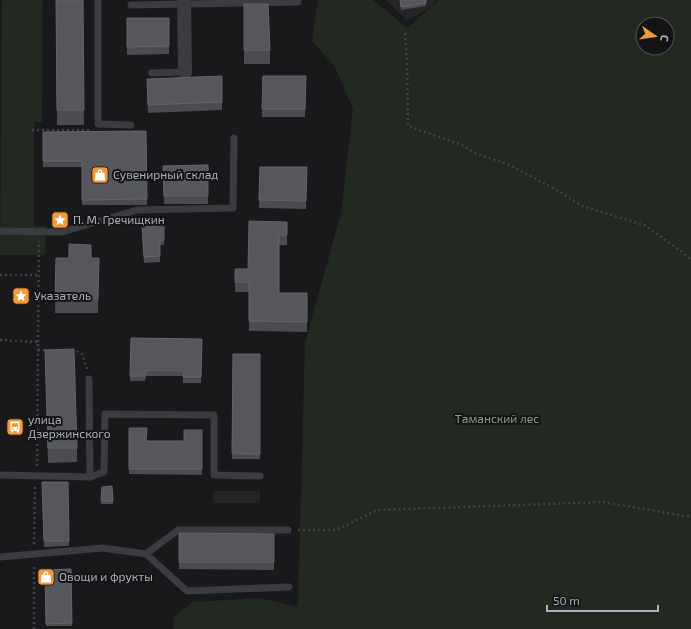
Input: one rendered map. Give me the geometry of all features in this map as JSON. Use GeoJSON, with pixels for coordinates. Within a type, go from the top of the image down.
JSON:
{"type":"FeatureCollection","features":[{"type":"Feature","properties":{"kind":"street"},"geometry":{"type":"LineString","coordinates":[[184,2],[185,72]]}},
{"type":"Feature","properties":{"kind":"lane"},"geometry":{"type":"LineString","coordinates":[[98,0],[98,124],[131,125]]}},
{"type":"Feature","properties":{"kind":"lane"},"geometry":{"type":"LineString","coordinates":[[131,6],[184,2],[298,2]]}},
{"type":"Feature","properties":{"kind":"lane"},"geometry":{"type":"LineString","coordinates":[[152,73],[185,72]]}},
{"type":"Feature","properties":{"kind":"lane"},"geometry":{"type":"LineString","coordinates":[[0,231],[62,232],[137,210],[233,208],[234,138]]}},
{"type":"Feature","properties":{"kind":"lane"},"geometry":{"type":"LineString","coordinates":[[89,379],[90,477]]}},
{"type":"Feature","properties":{"kind":"lane"},"geometry":{"type":"LineString","coordinates":[[0,475],[90,477],[104,472],[105,414],[214,415],[214,475],[260,476]]}},
{"type":"Feature","properties":{"kind":"lane"},"geometry":{"type":"LineString","coordinates":[[146,554],[178,530],[288,530]]}},
{"type":"Feature","properties":{"kind":"lane"},"geometry":{"type":"LineString","coordinates":[[0,557],[103,548],[146,554],[187,591],[289,587]]}},
{"type":"Feature","properties":{"kind":"path"},"geometry":{"type":"LineString","coordinates":[[405,33],[408,126],[462,145],[475,153],[510,165],[582,206],[644,225],[682,251],[691,260]]}},
{"type":"Feature","properties":{"kind":"path"},"geometry":{"type":"LineString","coordinates":[[32,130],[89,130],[98,124]]}},
{"type":"Feature","properties":{"kind":"path"},"geometry":{"type":"LineString","coordinates":[[38,342],[39,232]]}},
{"type":"Feature","properties":{"kind":"path"},"geometry":{"type":"LineString","coordinates":[[0,275],[38,275]]}},
{"type":"Feature","properties":{"kind":"path"},"geometry":{"type":"LineString","coordinates":[[38,350],[52,350]]}},
{"type":"Feature","properties":{"kind":"path"},"geometry":{"type":"LineString","coordinates":[[68,350],[75,350],[82,354],[89,379]]}},
{"type":"Feature","properties":{"kind":"path"},"geometry":{"type":"LineString","coordinates":[[288,530],[336,530],[377,510],[603,502],[691,517]]}},
{"type":"Feature","properties":{"kind":"shaded area"},"geometry":{"type":"Polygon","coordinates":[[[386,0],[436,0],[431,7],[407,21],[386,0]]]}},
{"type":"Feature","properties":{"kind":"shaded area"},"geometry":{"type":"Polygon","coordinates":[[[213,491],[260,491],[260,503],[213,503],[213,491]]]}},
{"type":"Feature","properties":{"kind":"green space"},"geometry":{"type":"Polygon","coordinates":[[[2,0],[43,0],[42,122],[34,122],[34,226],[46,226],[45,255],[0,255],[2,0]]]}},
{"type":"Feature","properties":{"kind":"green space","name":"Таманский лес"},"geometry":{"type":"Polygon","coordinates":[[[318,0],[373,0],[407,28],[439,0],[691,0],[691,629],[173,629],[173,618],[193,602],[259,598],[298,607],[305,343],[341,213],[353,109],[335,67],[312,41],[318,0]]]}},
{"type":"Feature","properties":{"kind":"building"},"geometry":{"type":"Polygon","coordinates":[[[56,0],[83,0],[84,110],[57,110],[56,0]]]}},
{"type":"Feature","properties":{"kind":"building"},"geometry":{"type":"Polygon","coordinates":[[[400,0],[426,0],[426,3],[401,7],[400,0]]]}},
{"type":"Feature","properties":{"kind":"building"},"geometry":{"type":"Polygon","coordinates":[[[244,4],[268,4],[270,50],[244,50],[244,4]]]}},
{"type":"Feature","properties":{"kind":"building"},"geometry":{"type":"Polygon","coordinates":[[[127,18],[169,18],[169,46],[127,47],[127,18]]]}},
{"type":"Feature","properties":{"kind":"building"},"geometry":{"type":"Polygon","coordinates":[[[222,76],[222,102],[148,105],[147,79],[222,76]]]}},
{"type":"Feature","properties":{"kind":"building"},"geometry":{"type":"Polygon","coordinates":[[[263,76],[306,76],[305,109],[262,109],[263,76]]]}},
{"type":"Feature","properties":{"kind":"building"},"geometry":{"type":"Polygon","coordinates":[[[146,131],[147,199],[82,200],[82,161],[43,161],[43,132],[146,131]]]}},
{"type":"Feature","properties":{"kind":"building"},"geometry":{"type":"Polygon","coordinates":[[[208,165],[208,196],[164,196],[163,166],[208,165]]]}},
{"type":"Feature","properties":{"kind":"building"},"geometry":{"type":"Polygon","coordinates":[[[260,167],[307,167],[306,201],[259,200],[260,167]]]}},
{"type":"Feature","properties":{"kind":"building"},"geometry":{"type":"Polygon","coordinates":[[[249,221],[287,222],[287,235],[279,235],[279,293],[307,293],[307,322],[249,321],[249,282],[235,282],[235,269],[248,269],[249,221]]]}},
{"type":"Feature","properties":{"kind":"building"},"geometry":{"type":"Polygon","coordinates":[[[164,224],[164,240],[160,240],[160,256],[144,257],[142,225],[164,224]]]}},
{"type":"Feature","properties":{"kind":"building"},"geometry":{"type":"Polygon","coordinates":[[[69,244],[91,245],[91,258],[99,258],[98,299],[55,298],[56,258],[69,258],[69,244]]]}},
{"type":"Feature","properties":{"kind":"building"},"geometry":{"type":"Polygon","coordinates":[[[131,338],[202,339],[201,377],[183,377],[184,371],[146,370],[145,376],[130,376],[131,338]]]}},
{"type":"Feature","properties":{"kind":"building"},"geometry":{"type":"Polygon","coordinates":[[[74,349],[77,448],[48,448],[45,350],[74,349]]]}},
{"type":"Feature","properties":{"kind":"building"},"geometry":{"type":"Polygon","coordinates":[[[233,354],[260,354],[260,454],[232,453],[233,354]]]}},
{"type":"Feature","properties":{"kind":"building"},"geometry":{"type":"Polygon","coordinates":[[[129,428],[147,428],[146,441],[184,441],[184,430],[202,430],[202,469],[129,469],[129,428]]]}},
{"type":"Feature","properties":{"kind":"building"},"geometry":{"type":"Polygon","coordinates":[[[42,482],[68,482],[69,541],[44,541],[42,482]]]}},
{"type":"Feature","properties":{"kind":"building"},"geometry":{"type":"Polygon","coordinates":[[[112,486],[113,501],[101,501],[102,487],[112,486]]]}},
{"type":"Feature","properties":{"kind":"building"},"geometry":{"type":"Polygon","coordinates":[[[179,533],[274,534],[274,562],[179,562],[179,533]]]}},
{"type":"Feature","properties":{"kind":"building"},"geometry":{"type":"Polygon","coordinates":[[[71,569],[72,623],[46,624],[45,570],[71,569]]]}},
{"type":"Feature","properties":{"kind":"place","name":"Сувенирный склад"},"geometry":{"type":"Point","coordinates":[100,175]}},
{"type":"Feature","properties":{"kind":"place","name":"П. М. Гречищкин"},"geometry":{"type":"Point","coordinates":[60,220]}},
{"type":"Feature","properties":{"kind":"place","name":"Указатель"},"geometry":{"type":"Point","coordinates":[21,296]}},
{"type":"Feature","properties":{"kind":"place","name":"улица Дзержинского"},"geometry":{"type":"Point","coordinates":[15,427]}},
{"type":"Feature","properties":{"kind":"place","name":"Овощи и фрукты"},"geometry":{"type":"Point","coordinates":[46,577]}}]}
